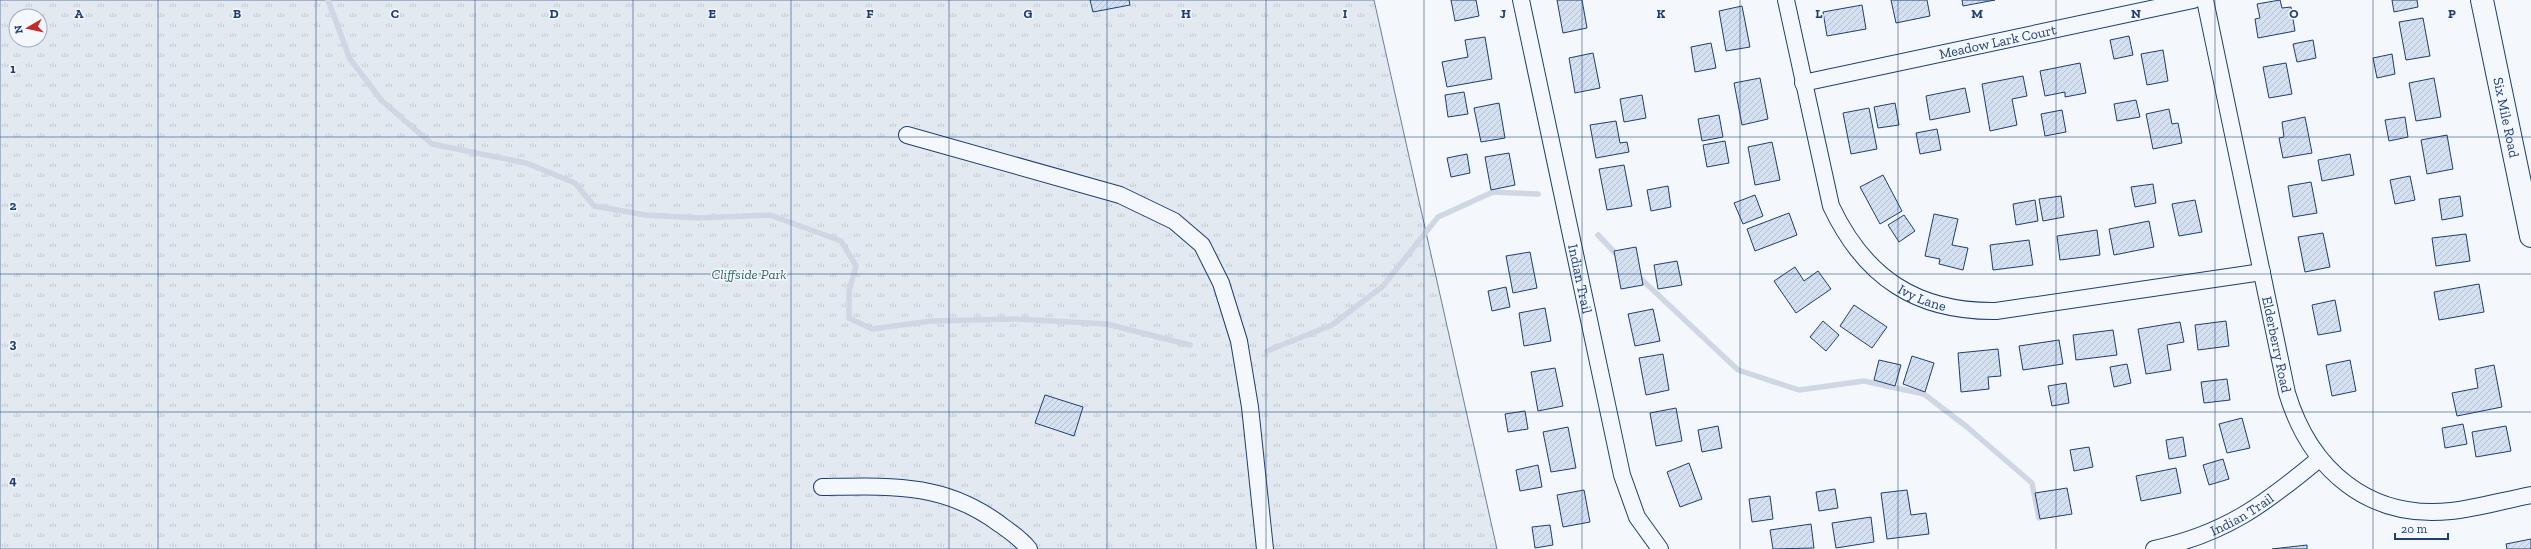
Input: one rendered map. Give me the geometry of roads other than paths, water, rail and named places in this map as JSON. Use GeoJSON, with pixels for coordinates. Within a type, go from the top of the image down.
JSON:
{"type":"FeatureCollection","features":[{"type":"Feature","properties":{"kind":"street","name":"Indian Trail"},"geometry":{"type":"LineString","coordinates":[[1521,0],[1622,475],[1637,517],[1660,549]]}},
{"type":"Feature","properties":{"kind":"street","name":"Ivy Lane"},"geometry":{"type":"LineString","coordinates":[[1786,0],[1824,184],[1831,206],[1842,231],[1858,253],[1877,272],[1896,286],[1920,299],[1946,307],[1972,311],[1996,311],[2262,272]]}},
{"type":"Feature","properties":{"kind":"street","name":"Meadow Lark Court"},"geometry":{"type":"LineString","coordinates":[[1803,83],[2193,0]]}},
{"type":"Feature","properties":{"kind":"street","name":"Elderberry Road"},"geometry":{"type":"LineString","coordinates":[[2206,0],[2287,393],[2294,418],[2319,460],[2352,488],[2374,500],[2399,508],[2425,512],[2451,511],[2531,495]]}},
{"type":"Feature","properties":{"kind":"street","name":"Six Mile Road"},"geometry":{"type":"LineString","coordinates":[[2482,0],[2531,236]]}},
{"type":"Feature","properties":{"kind":"street"},"geometry":{"type":"LineString","coordinates":[[907,135],[1120,195],[1174,221],[1202,245],[1222,283],[1239,341],[1251,415],[1265,549]]}},
{"type":"Feature","properties":{"kind":"street","name":"Indian Trail"},"geometry":{"type":"LineString","coordinates":[[2154,549],[2207,534],[2240,519],[2272,499],[2319,460]]}},
{"type":"Feature","properties":{"kind":"street"},"geometry":{"type":"LineString","coordinates":[[822,487],[913,488],[946,495],[982,510],[1023,542],[1029,549]]}},
{"type":"Feature","properties":{"kind":"waterway"},"geometry":{"type":"LineString","coordinates":[[328,0],[350,59],[382,101],[432,144],[526,163],[575,183],[594,206],[646,215],[698,218],[770,215],[841,241],[856,266],[849,291],[849,318],[872,329],[931,321],[1017,319],[1107,324],[1190,345]]}},
{"type":"Feature","properties":{"kind":"waterway"},"geometry":{"type":"LineString","coordinates":[[1267,351],[1332,325],[1383,286],[1438,217],[1493,192],[1538,194]]}},
{"type":"Feature","properties":{"kind":"waterway"},"geometry":{"type":"LineString","coordinates":[[1598,235],[1619,257]]}},
{"type":"Feature","properties":{"kind":"waterway"},"geometry":{"type":"LineString","coordinates":[[1637,275],[1738,370],[1799,390],[1864,381],[1924,394],[1967,427],[2032,483],[2039,518]]}},
{"type":"Feature","properties":{"kind":"park label","name":"Cliffside Park"},"geometry":{"type":"Point","coordinates":[749,274]}}]}
